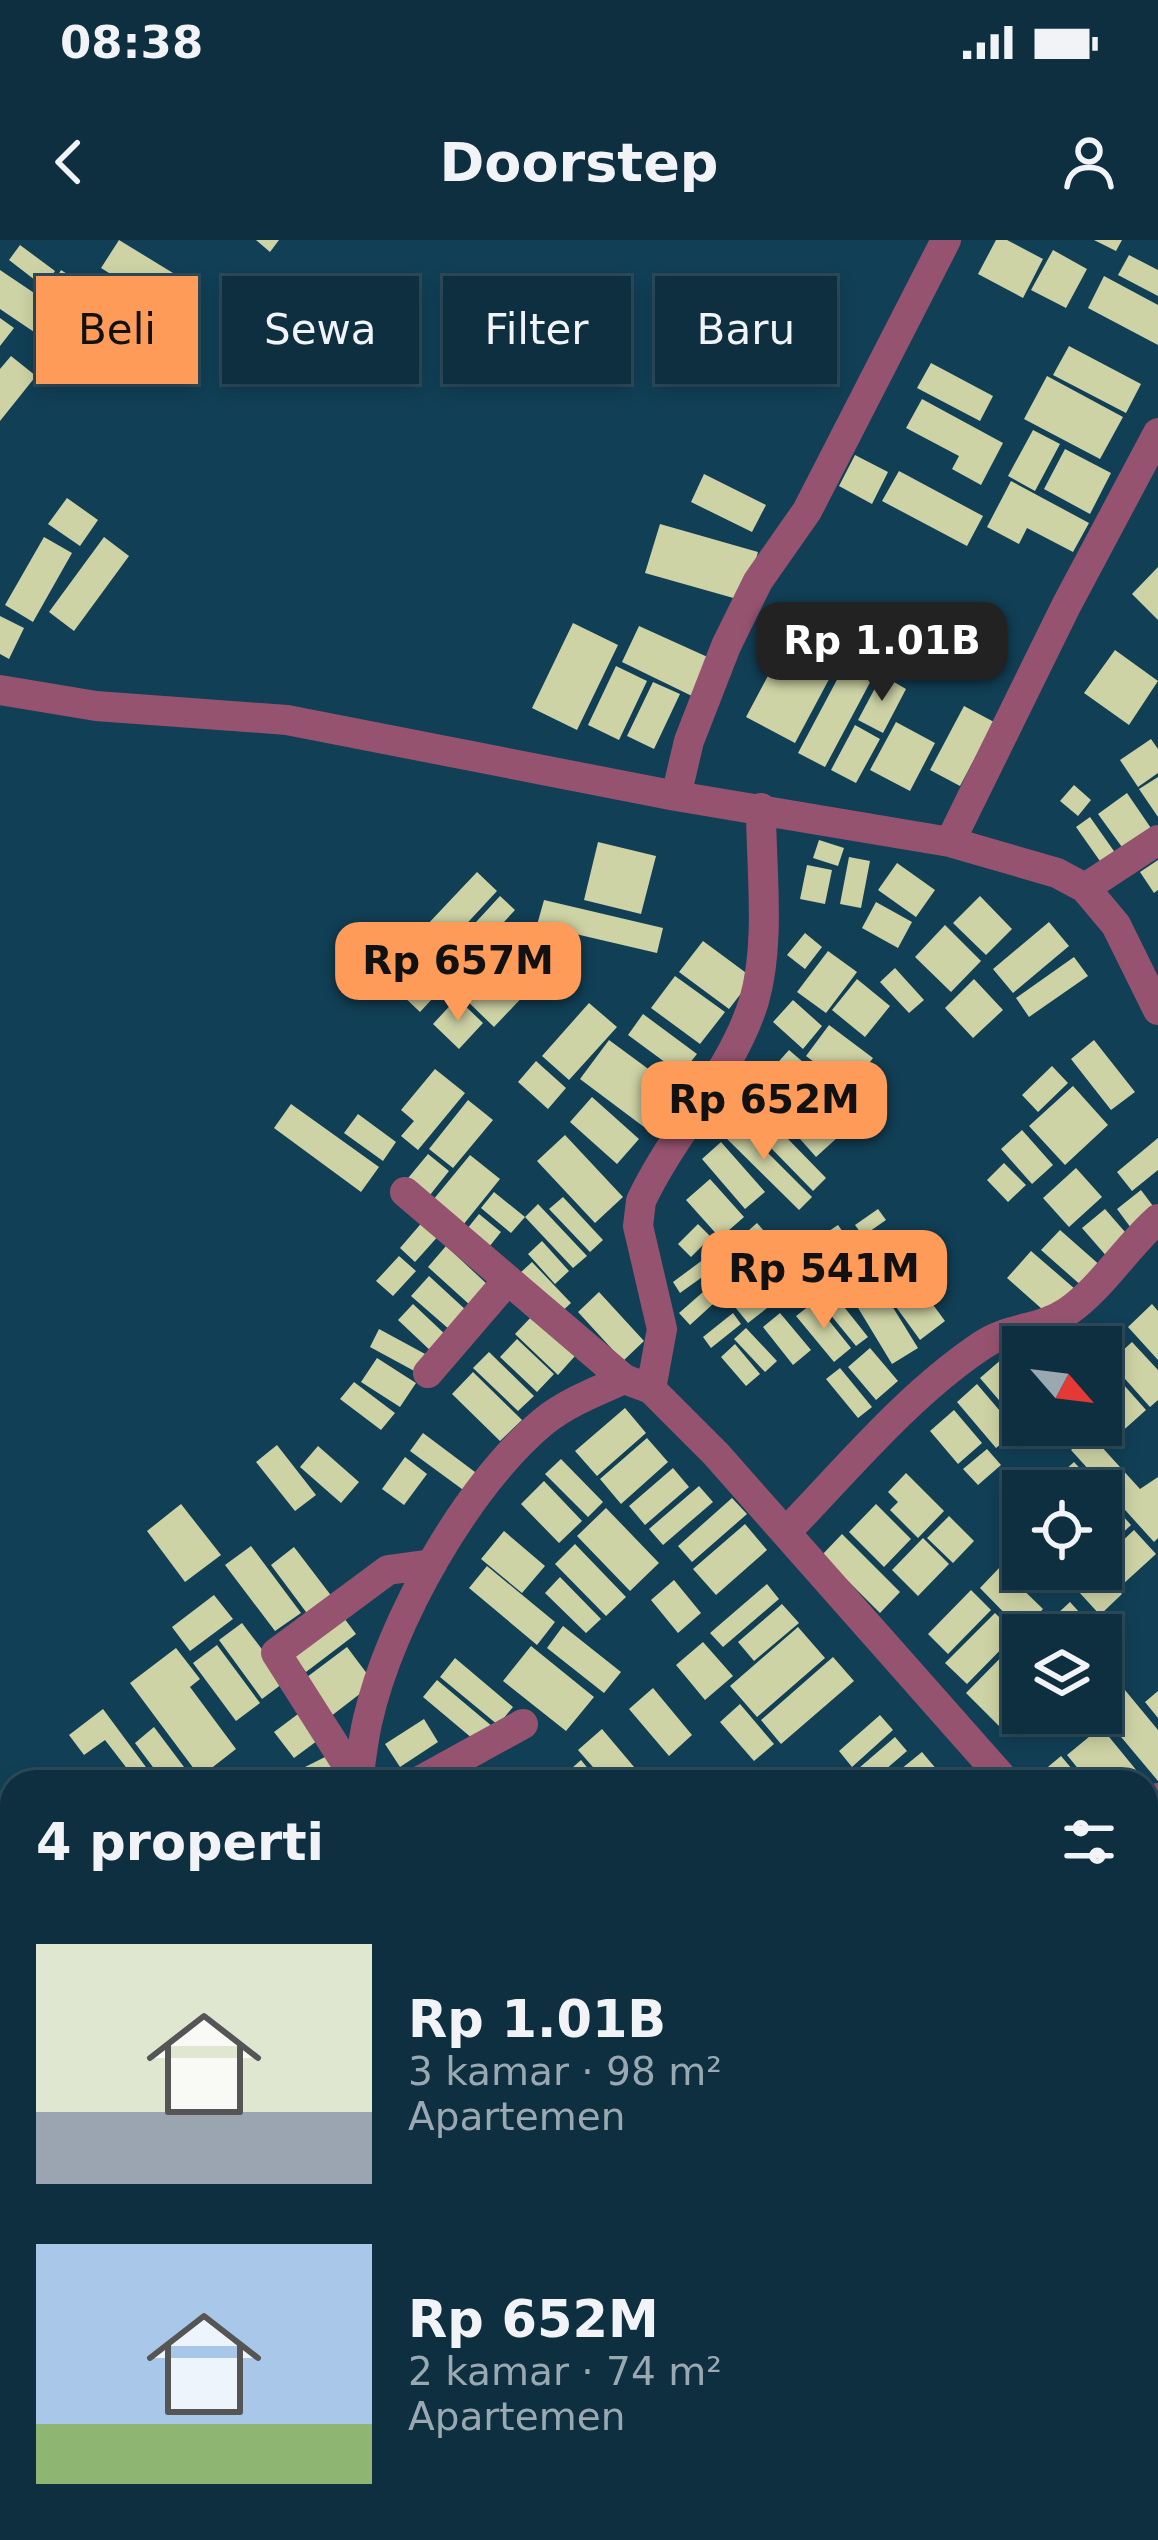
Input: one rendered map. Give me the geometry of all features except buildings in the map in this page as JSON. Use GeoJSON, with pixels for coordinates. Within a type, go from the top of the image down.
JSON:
{"type":"FeatureCollection","features":[{"type":"Feature","properties":{"kind":"street"},"geometry":{"type":"LineString","coordinates":[[676,796],[689,741],[734,629],[758,581],[807,511],[946,240]]}},
{"type":"Feature","properties":{"kind":"street"},"geometry":{"type":"LineString","coordinates":[[950,842],[1158,433]]}},
{"type":"Feature","properties":{"kind":"street"},"geometry":{"type":"LineString","coordinates":[[0,690],[96,706],[287,720],[676,796],[950,842],[1057,873],[1085,888],[1116,925],[1158,1010]]}},
{"type":"Feature","properties":{"kind":"street"},"geometry":{"type":"LineString","coordinates":[[360,1770],[368,1718],[386,1661],[432,1564],[471,1502],[545,1419],[638,1384],[662,1330],[638,1226],[641,1201],[733,1051],[753,1004],[761,970],[761,808]]}},
{"type":"Feature","properties":{"kind":"street"},"geometry":{"type":"LineString","coordinates":[[1085,888],[1158,840]]}},
{"type":"Feature","properties":{"kind":"street"},"geometry":{"type":"LineString","coordinates":[[405,1192],[716,1454],[995,1770]]}},
{"type":"Feature","properties":{"kind":"street"},"geometry":{"type":"LineString","coordinates":[[785,1532],[946,1373],[984,1343],[1012,1330],[1047,1323],[1070,1310],[1158,1219]]}},
{"type":"Feature","properties":{"kind":"street"},"geometry":{"type":"LineString","coordinates":[[428,1372],[507,1281]]}},
{"type":"Feature","properties":{"kind":"street"},"geometry":{"type":"LineString","coordinates":[[350,1770],[276,1653],[388,1570],[432,1564]]}},
{"type":"Feature","properties":{"kind":"street"},"geometry":{"type":"LineString","coordinates":[[440,1770],[524,1724]]}}]}
